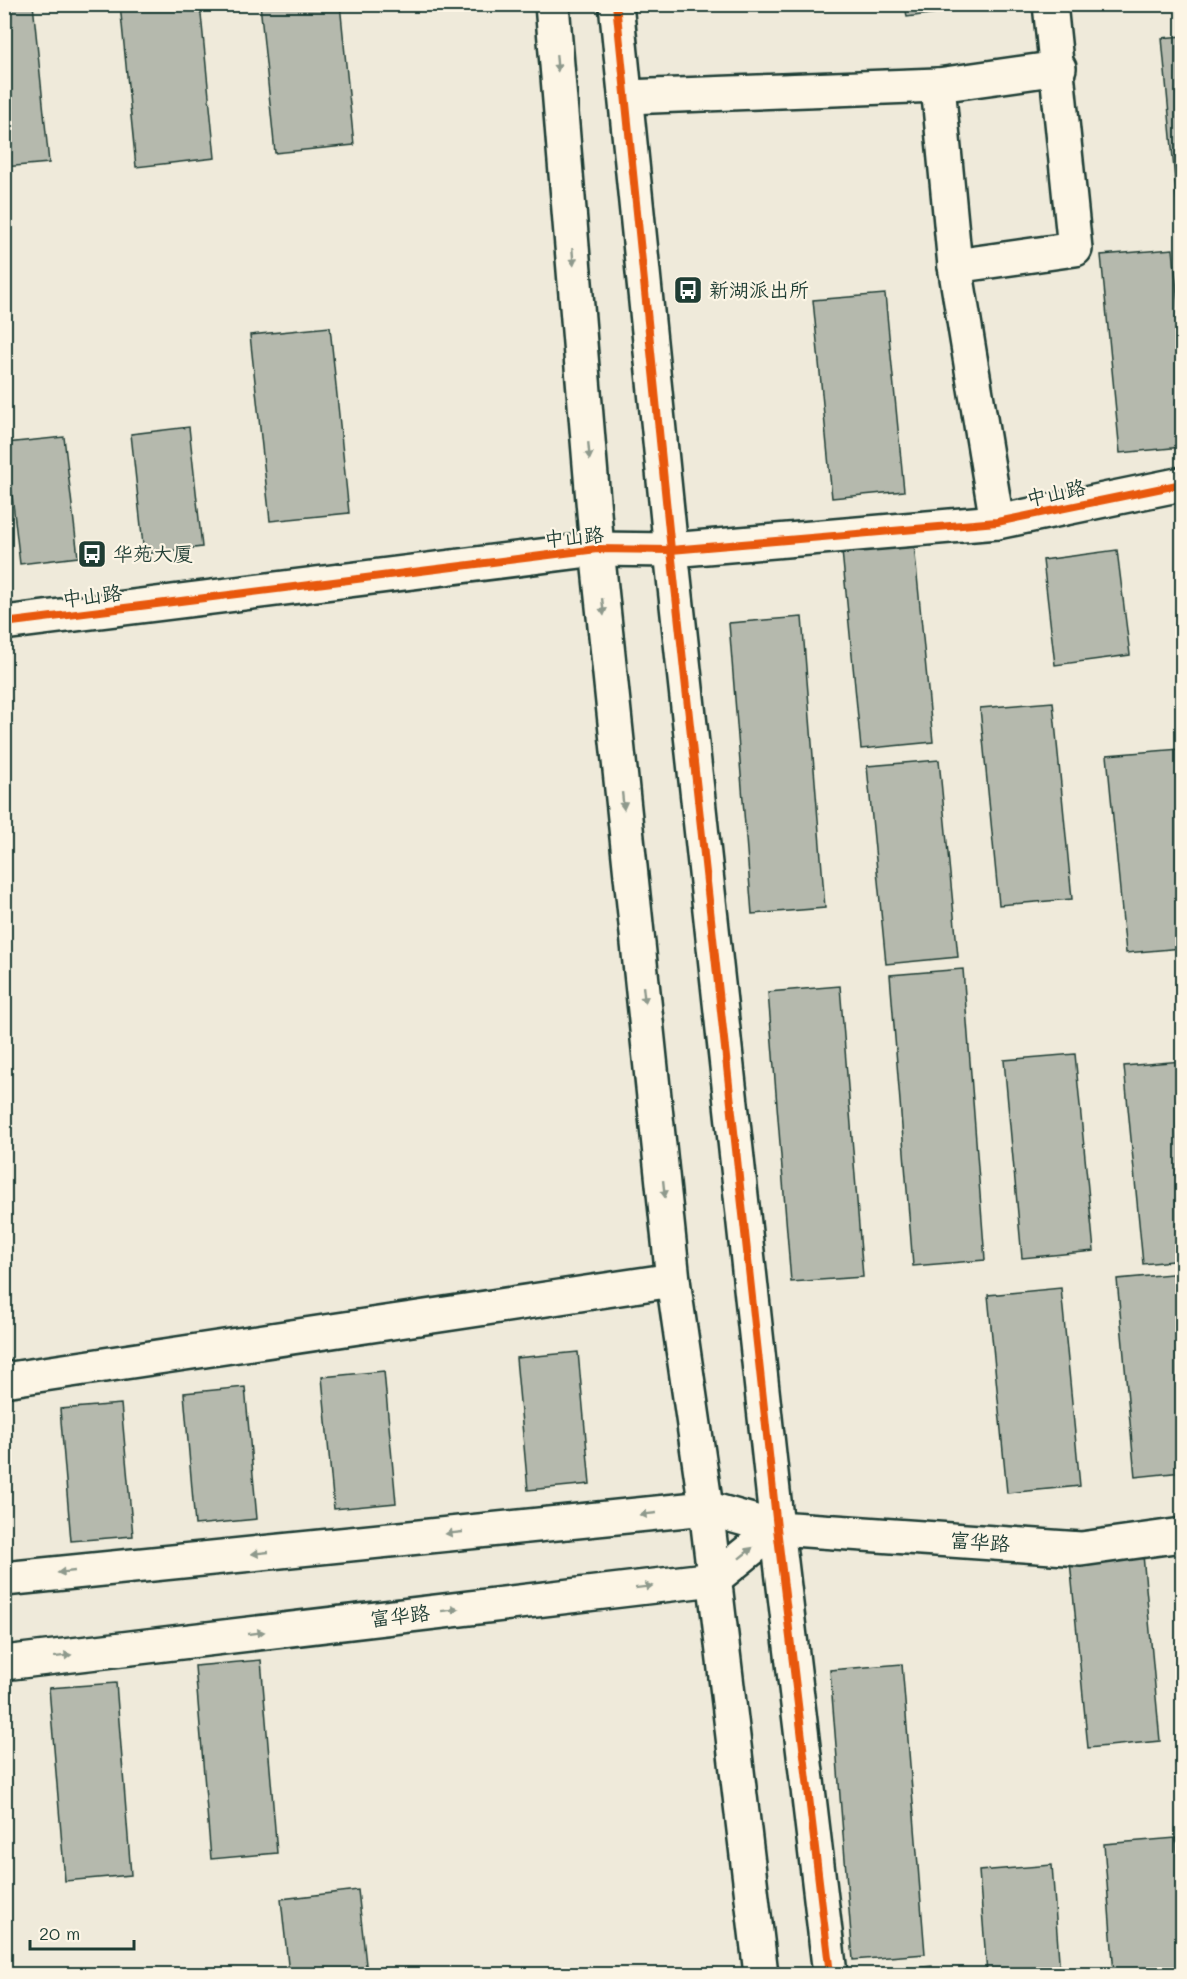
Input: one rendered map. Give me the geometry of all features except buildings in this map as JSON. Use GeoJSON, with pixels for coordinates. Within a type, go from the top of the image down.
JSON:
{"type":"FeatureCollection","features":[{"type":"Feature","properties":{"kind":"street"},"geometry":{"type":"LineString","coordinates":[[552,4],[597,549],[673,1280],[706,1508],[761,1974]]}},
{"type":"Feature","properties":{"kind":"street"},"geometry":{"type":"LineString","coordinates":[[616,4],[671,550],[777,1528],[830,1974]]}},
{"type":"Feature","properties":{"kind":"street"},"geometry":{"type":"LineString","coordinates":[[955,266],[1075,249],[1059,68],[1050,4]]}},
{"type":"Feature","properties":{"kind":"street"},"geometry":{"type":"LineString","coordinates":[[626,97],[938,85],[1059,68]]}},
{"type":"Feature","properties":{"kind":"street"},"geometry":{"type":"LineString","coordinates":[[938,85],[955,266],[997,522]]}},
{"type":"Feature","properties":{"kind":"street","name":"中山路"},"geometry":{"type":"LineString","coordinates":[[4,624],[597,549],[671,550],[997,522],[1182,484]]}},
{"type":"Feature","properties":{"kind":"street"},"geometry":{"type":"LineString","coordinates":[[4,1380],[673,1280]]}},
{"type":"Feature","properties":{"kind":"street","name":"富华路"},"geometry":{"type":"LineString","coordinates":[[4,1578],[706,1508],[777,1528],[1082,1549],[1182,1534]]}},
{"type":"Feature","properties":{"kind":"street"},"geometry":{"type":"LineString","coordinates":[[714,1579],[777,1528]]}},
{"type":"Feature","properties":{"kind":"street","name":"富华路"},"geometry":{"type":"LineString","coordinates":[[4,1663],[714,1579]]}},
{"type":"Feature","properties":{"kind":"cycle path"},"geometry":{"type":"LineString","coordinates":[[616,4],[671,550],[777,1528],[830,1974]]}},
{"type":"Feature","properties":{"kind":"cycle path"},"geometry":{"type":"LineString","coordinates":[[4,623],[597,549],[671,550],[997,522],[1182,484]]}},
{"type":"Feature","properties":{"kind":"place","name":"新湖派出所"},"geometry":{"type":"Point","coordinates":[688,290]}},
{"type":"Feature","properties":{"kind":"place","name":"华苑大厦"},"geometry":{"type":"Point","coordinates":[92,554]}}]}
